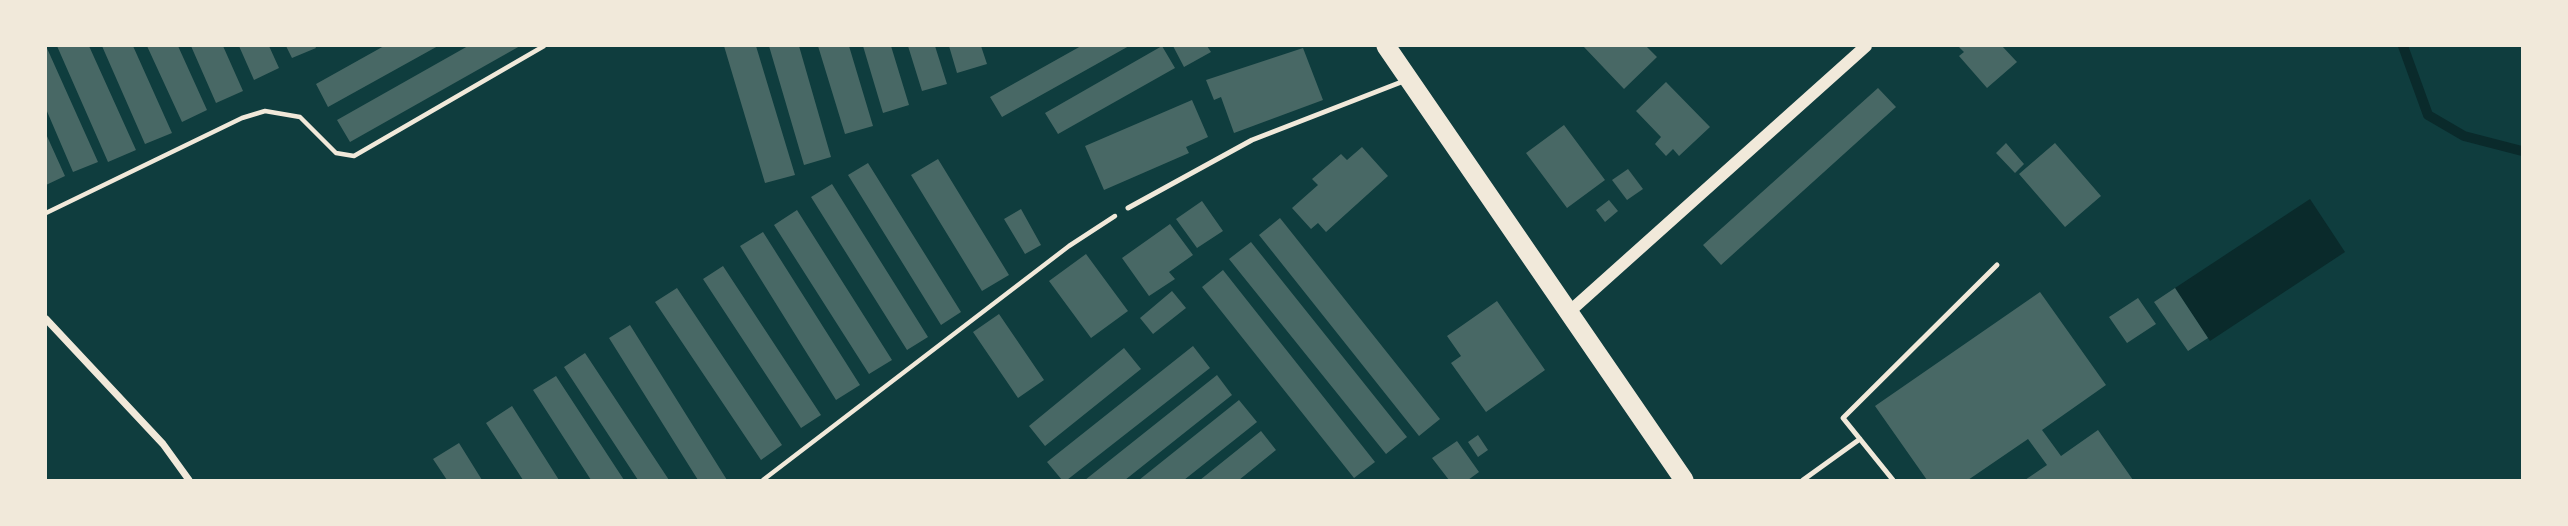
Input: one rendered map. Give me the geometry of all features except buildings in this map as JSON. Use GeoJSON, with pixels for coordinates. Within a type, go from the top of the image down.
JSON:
{"type":"FeatureCollection","features":[{"type":"Feature","properties":{"kind":"highway"},"geometry":{"type":"LineString","coordinates":[[1385,46],[1684,481]]}},
{"type":"Feature","properties":{"kind":"street"},"geometry":{"type":"LineString","coordinates":[[1569,312],[1866,46]]}},
{"type":"Feature","properties":{"kind":"street"},"geometry":{"type":"LineString","coordinates":[[46,319],[163,444],[189,481]]}},
{"type":"Feature","properties":{"kind":"lane"},"geometry":{"type":"LineString","coordinates":[[1128,208],[1252,140],[1409,79]]}},
{"type":"Feature","properties":{"kind":"lane"},"geometry":{"type":"LineString","coordinates":[[1893,481],[1843,418],[1997,265]]}},
{"type":"Feature","properties":{"kind":"lane"},"geometry":{"type":"LineString","coordinates":[[1803,481],[1860,439]]}},
{"type":"Feature","properties":{"kind":"path"},"geometry":{"type":"LineString","coordinates":[[46,213],[242,118],[265,111],[300,117],[336,153],[354,156],[544,46]]}},
{"type":"Feature","properties":{"kind":"path"},"geometry":{"type":"LineString","coordinates":[[763,481],[1069,246],[1128,208]]}},
{"type":"Feature","properties":{"kind":"water"},"geometry":{"type":"Polygon","coordinates":[[[2310,199],[2345,252],[2210,341],[2175,288],[2310,199]]]}},
{"type":"Feature","properties":{"kind":"waterway"},"geometry":{"type":"LineString","coordinates":[[2403,46],[2428,115],[2464,136],[2522,151]]}}]}
